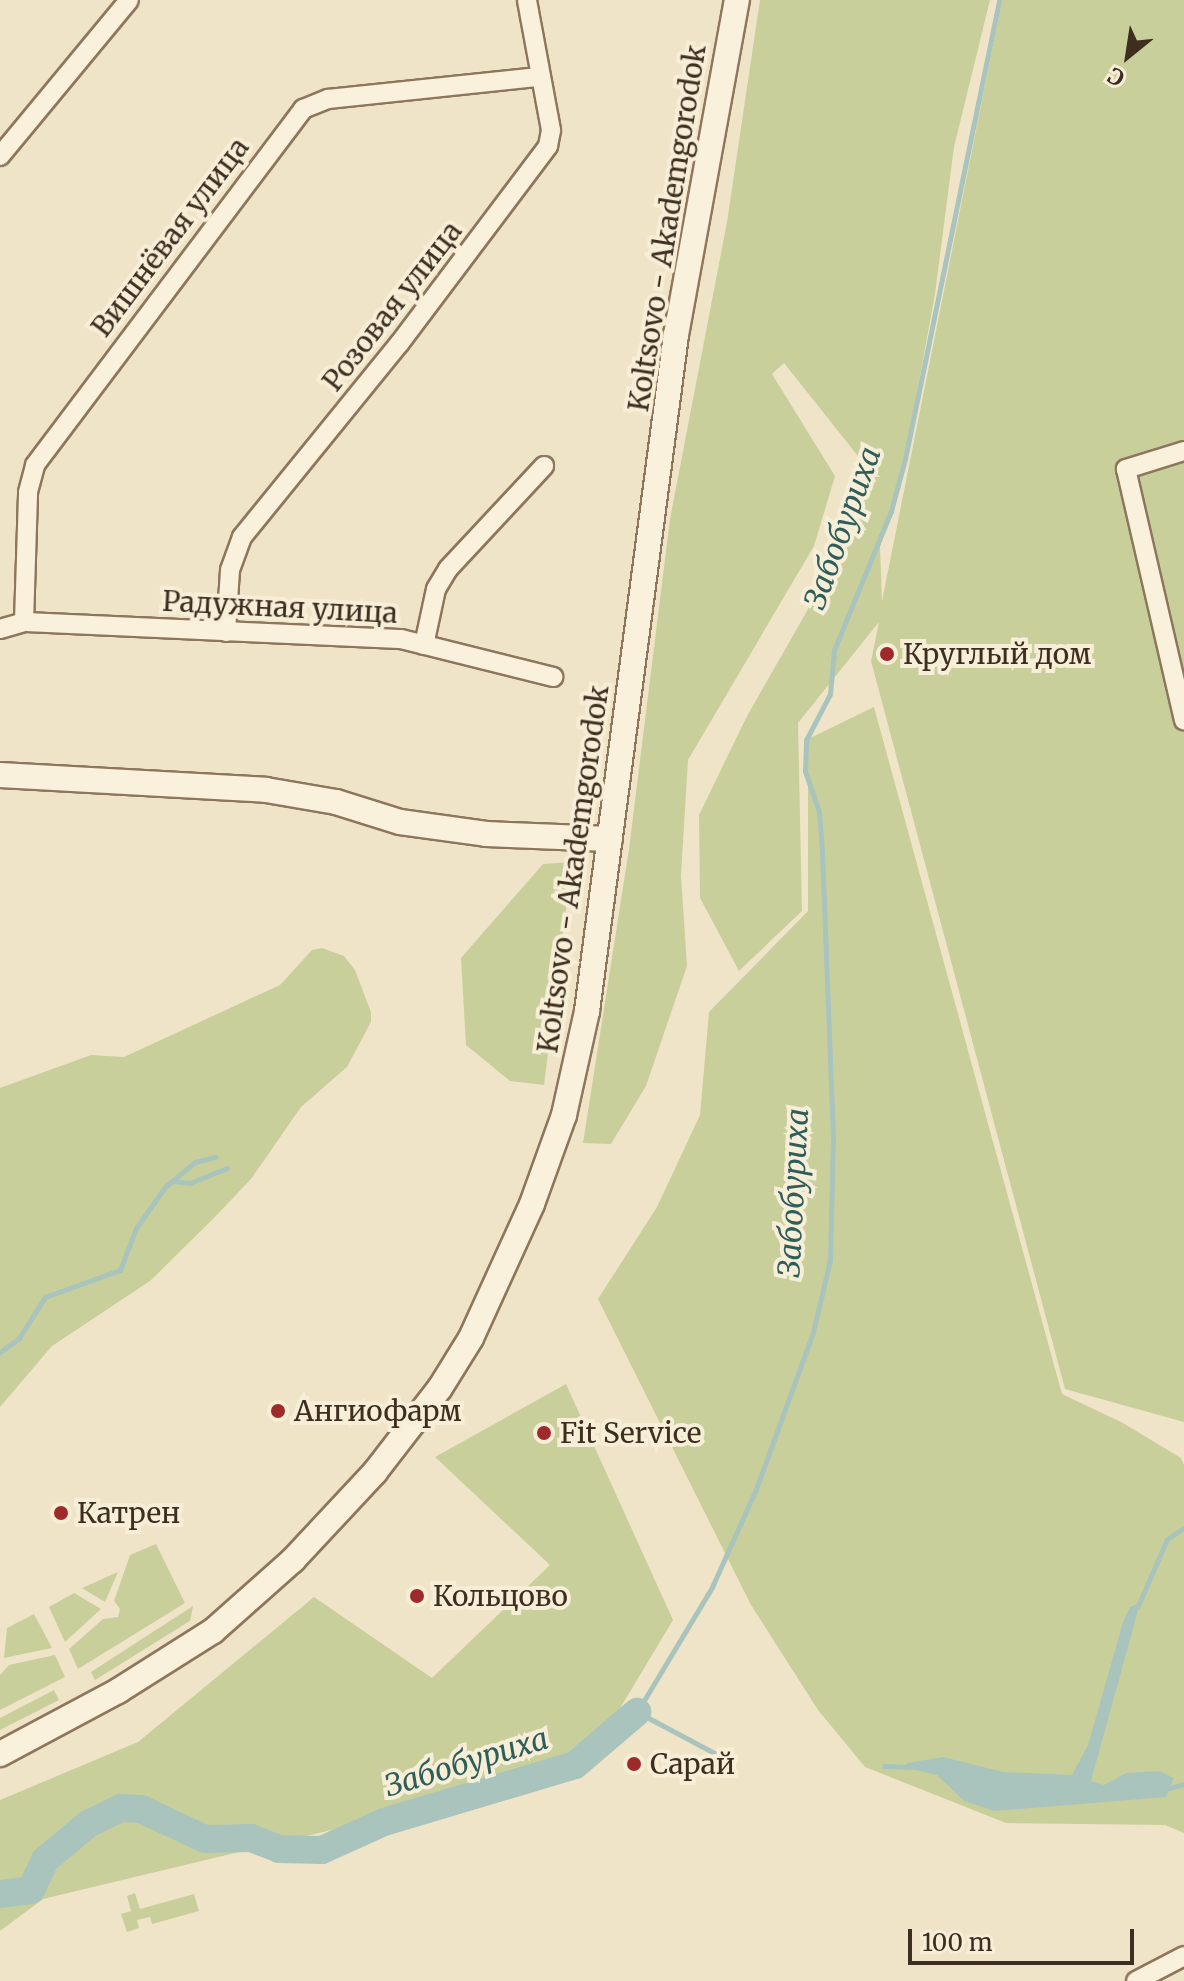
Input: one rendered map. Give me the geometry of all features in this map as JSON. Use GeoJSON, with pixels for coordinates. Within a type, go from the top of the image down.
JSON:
{"type":"FeatureCollection","features":[{"type":"Feature","properties":{"kind":"main road","name":"Koltsovo - Akademgorodok"},"geometry":{"type":"LineString","coordinates":[[0,1754],[118,1691],[213,1631],[324,1527],[440,1388],[494,1289],[564,1115],[587,1011],[676,335],[737,0]]}},
{"type":"Feature","properties":{"kind":"main road"},"geometry":{"type":"LineString","coordinates":[[0,775],[266,790],[429,826],[610,839]]}},
{"type":"Feature","properties":{"kind":"street"},"geometry":{"type":"LineString","coordinates":[[0,156],[129,0]]}},
{"type":"Feature","properties":{"kind":"street","name":"Розовая улица"},"geometry":{"type":"LineString","coordinates":[[226,632],[230,570],[242,537],[399,344],[541,158],[551,130],[527,0]]}},
{"type":"Feature","properties":{"kind":"street","name":"Вишнёвая улица"},"geometry":{"type":"LineString","coordinates":[[24,622],[28,492],[35,465],[303,109],[328,99],[539,77]]}},
{"type":"Feature","properties":{"kind":"street"},"geometry":{"type":"LineString","coordinates":[[1184,451],[1126,469],[1184,720]]}},
{"type":"Feature","properties":{"kind":"street"},"geometry":{"type":"LineString","coordinates":[[424,645],[436,589],[448,569],[544,466]]}},
{"type":"Feature","properties":{"kind":"street","name":"Радужная улица"},"geometry":{"type":"LineString","coordinates":[[0,629],[24,622],[401,639],[553,677]]}},
{"type":"Feature","properties":{"kind":"street"},"geometry":{"type":"LineString","coordinates":[[1136,1981],[1184,1956]]}},
{"type":"Feature","properties":{"kind":"green space"},"geometry":{"type":"Polygon","coordinates":[[[760,0],[990,0],[954,147],[935,294],[904,464],[880,547],[882,601],[1002,0],[1184,0],[1184,1422],[1065,1389],[871,661],[879,622],[798,723],[802,911],[739,971],[700,898],[699,815],[747,716],[855,527],[869,470],[784,363],[772,374],[835,476],[814,546],[688,760],[681,876],[687,966],[646,1086],[611,1144],[583,1143],[629,849],[670,519],[727,222],[760,0]]]}},
{"type":"Feature","properties":{"kind":"green space"},"geometry":{"type":"Polygon","coordinates":[[[874,707],[1062,1394],[1123,1423],[1181,1458],[1184,1465],[1184,1833],[1165,1825],[1006,1823],[865,1767],[818,1710],[751,1605],[598,1299],[657,1207],[700,1115],[709,1012],[808,911],[808,739],[874,707]]]}},
{"type":"Feature","properties":{"kind":"green space"},"geometry":{"type":"Polygon","coordinates":[[[572,862],[544,1085],[510,1081],[466,1045],[461,958],[543,864],[572,862]]]}},
{"type":"Feature","properties":{"kind":"green space"},"geometry":{"type":"Polygon","coordinates":[[[322,948],[344,956],[355,970],[371,1012],[371,1022],[347,1067],[301,1107],[251,1179],[150,1281],[52,1346],[0,1407],[0,1088],[91,1055],[124,1057],[280,985],[312,950],[322,948]]]}},
{"type":"Feature","properties":{"kind":"green space"},"geometry":{"type":"Polygon","coordinates":[[[566,1384],[673,1620],[583,1770],[43,1899],[0,1931],[0,1800],[138,1742],[314,1597],[432,1678],[550,1565],[435,1457],[566,1384]]]}},
{"type":"Feature","properties":{"kind":"green space"},"geometry":{"type":"Polygon","coordinates":[[[156,1544],[185,1603],[78,1669],[69,1649],[103,1619],[118,1617],[120,1609],[114,1601],[130,1555],[156,1544]]]}},
{"type":"Feature","properties":{"kind":"green space"},"geometry":{"type":"Polygon","coordinates":[[[118,1572],[105,1602],[82,1588],[118,1572]]]}},
{"type":"Feature","properties":{"kind":"green space"},"geometry":{"type":"Polygon","coordinates":[[[74,1593],[101,1609],[65,1642],[49,1607],[74,1593]]]}},
{"type":"Feature","properties":{"kind":"green space"},"geometry":{"type":"Polygon","coordinates":[[[193,1606],[190,1621],[95,1680],[91,1672],[193,1606]]]}},
{"type":"Feature","properties":{"kind":"green space"},"geometry":{"type":"Polygon","coordinates":[[[34,1614],[52,1648],[4,1658],[7,1628],[34,1614]]]}},
{"type":"Feature","properties":{"kind":"green space"},"geometry":{"type":"Polygon","coordinates":[[[55,1655],[65,1677],[0,1710],[0,1675],[9,1665],[55,1655]]]}},
{"type":"Feature","properties":{"kind":"green space"},"geometry":{"type":"Polygon","coordinates":[[[54,1690],[59,1700],[0,1730],[0,1718],[54,1690]]]}},
{"type":"Feature","properties":{"kind":"green space"},"geometry":{"type":"Polygon","coordinates":[[[135,1893],[140,1909],[194,1894],[199,1911],[152,1924],[150,1917],[137,1920],[139,1928],[127,1932],[121,1914],[131,1911],[127,1896],[135,1893]]]}},
{"type":"Feature","properties":{"kind":"water"},"geometry":{"type":"Polygon","coordinates":[[[1140,1603],[1091,1781],[1104,1785],[1126,1773],[1160,1771],[1174,1778],[1166,1797],[994,1811],[964,1801],[937,1775],[907,1768],[907,1763],[943,1757],[1003,1772],[1072,1775],[1088,1745],[1123,1622],[1130,1607],[1140,1603]]]}},
{"type":"Feature","properties":{"kind":"waterway","name":"Забобуриха"},"geometry":{"type":"LineString","coordinates":[[718,1755],[637,1712],[712,1587],[756,1489],[813,1332],[830,1260],[833,1138],[822,852],[819,812],[805,771],[806,740],[830,694],[834,650],[891,511],[905,459],[999,0]]}},
{"type":"Feature","properties":{"kind":"waterway"},"geometry":{"type":"LineString","coordinates":[[0,1352],[19,1338],[45,1297],[120,1270],[136,1228],[165,1187],[195,1162],[215,1157]]}},
{"type":"Feature","properties":{"kind":"waterway"},"geometry":{"type":"LineString","coordinates":[[172,1181],[190,1183],[227,1168]]}},
{"type":"Feature","properties":{"kind":"waterway"},"geometry":{"type":"LineString","coordinates":[[1138,1606],[1167,1539],[1184,1528]]}},
{"type":"Feature","properties":{"kind":"waterway","name":"Забобуриха"},"geometry":{"type":"LineString","coordinates":[[0,1894],[31,1890],[45,1860],[88,1824],[121,1808],[141,1809],[205,1839],[251,1838],[279,1849],[322,1850],[384,1822],[575,1765],[637,1712]]}},
{"type":"Feature","properties":{"kind":"waterway"},"geometry":{"type":"LineString","coordinates":[[884,1766],[914,1767]]}},
{"type":"Feature","properties":{"kind":"waterway"},"geometry":{"type":"LineString","coordinates":[[1166,1789],[1184,1784]]}},
{"type":"Feature","properties":{"kind":"place","name":"Круглый дом"},"geometry":{"type":"Point","coordinates":[887,654]}},
{"type":"Feature","properties":{"kind":"place","name":"Ангиофарм"},"geometry":{"type":"Point","coordinates":[278,1411]}},
{"type":"Feature","properties":{"kind":"place","name":"Fit Service"},"geometry":{"type":"Point","coordinates":[544,1433]}},
{"type":"Feature","properties":{"kind":"place","name":"Катрен"},"geometry":{"type":"Point","coordinates":[61,1513]}},
{"type":"Feature","properties":{"kind":"place","name":"Кольцово"},"geometry":{"type":"Point","coordinates":[417,1596]}},
{"type":"Feature","properties":{"kind":"place","name":"Сарай"},"geometry":{"type":"Point","coordinates":[634,1764]}}]}
